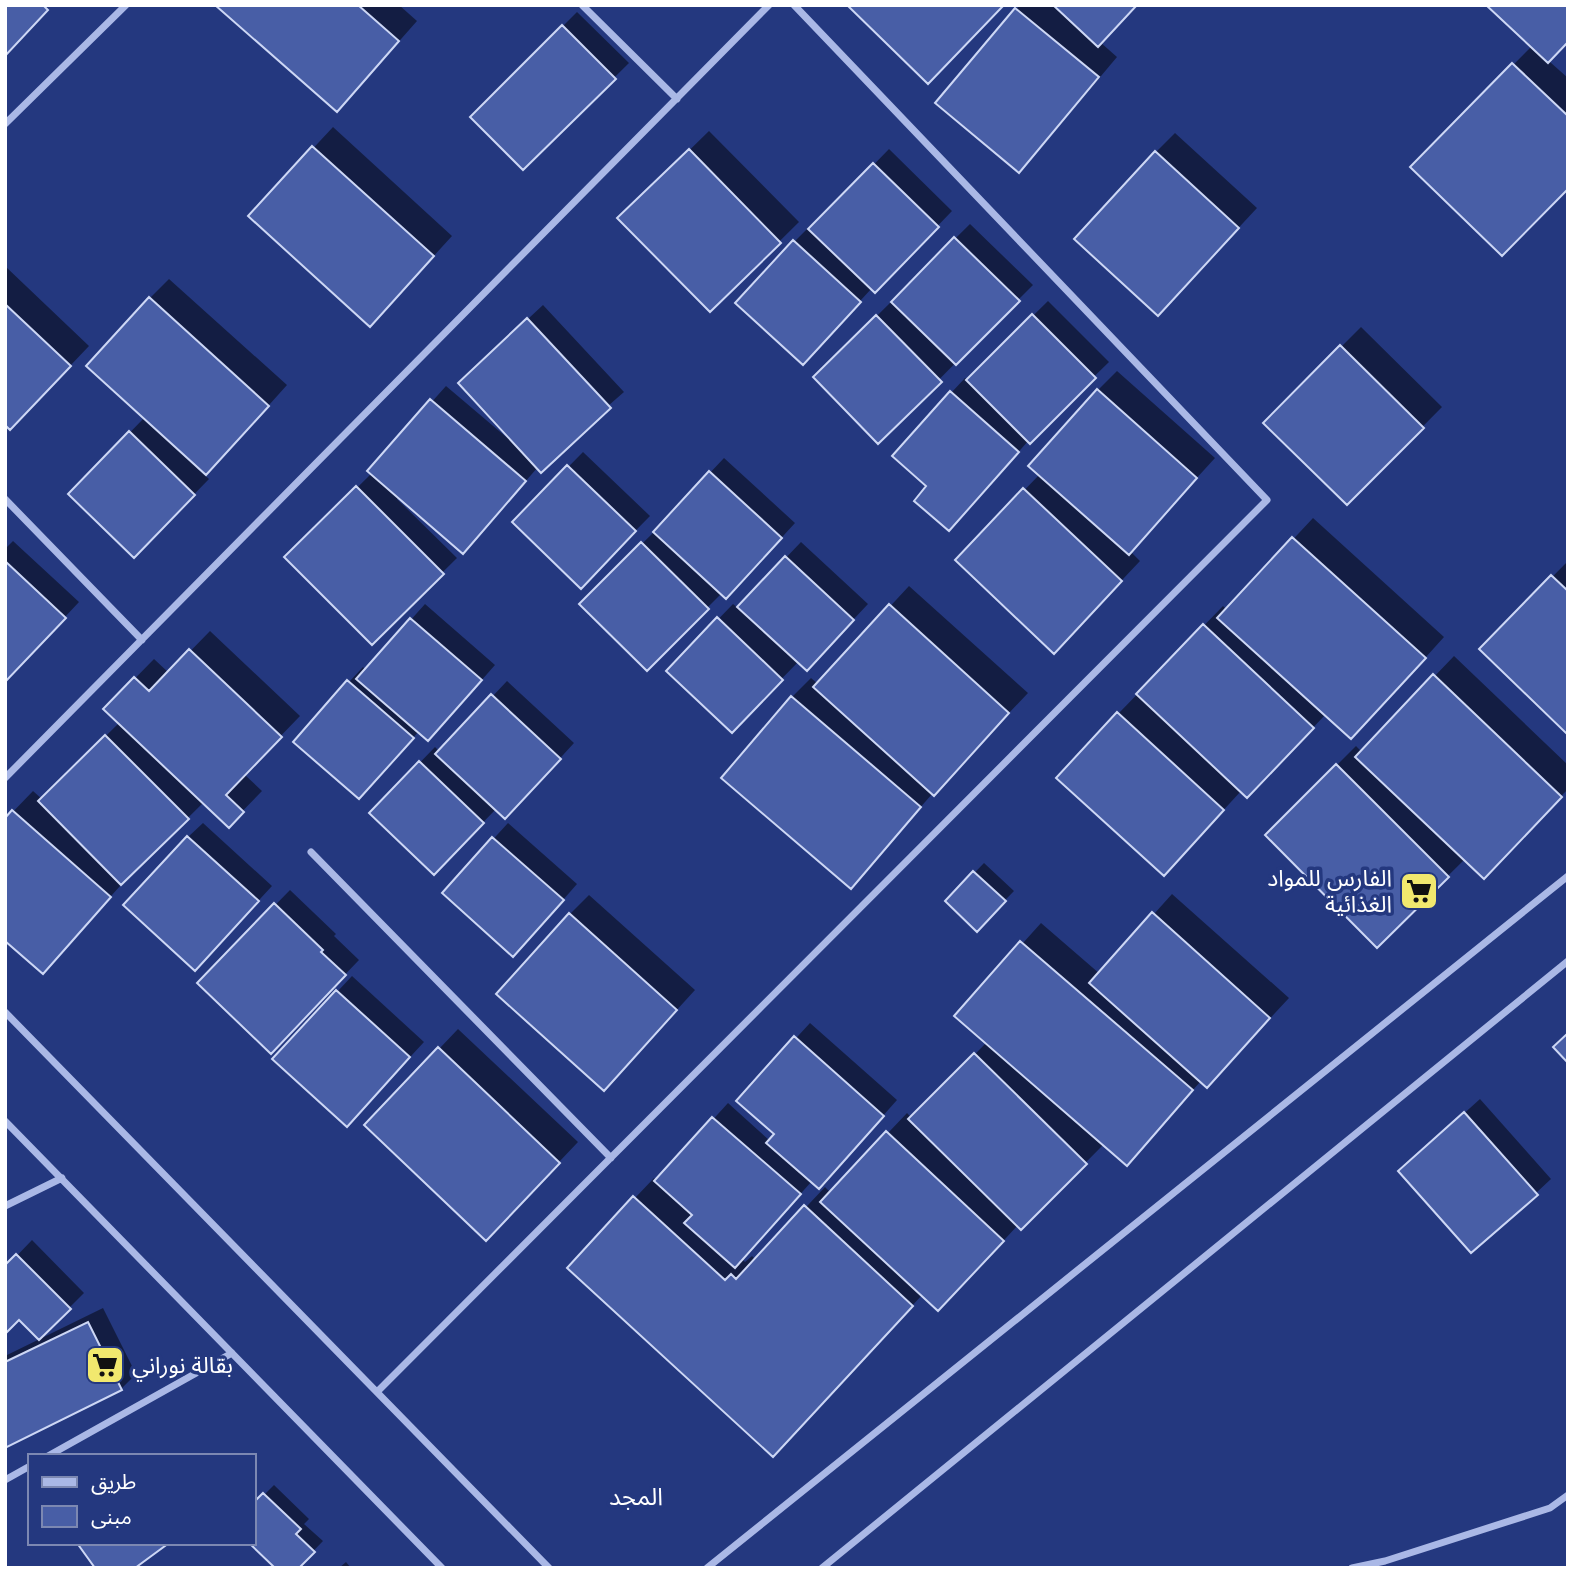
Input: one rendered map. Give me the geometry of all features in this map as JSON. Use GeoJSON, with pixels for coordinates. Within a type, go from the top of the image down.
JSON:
{"type":"FeatureCollection","features":[{"type":"Feature","properties":{"kind":"street"},"geometry":{"type":"LineString","coordinates":[[5,124],[127,5]]}},
{"type":"Feature","properties":{"kind":"street"},"geometry":{"type":"LineString","coordinates":[[582,5],[677,99]]}},
{"type":"Feature","properties":{"kind":"street"},"geometry":{"type":"LineString","coordinates":[[5,778],[769,5]]}},
{"type":"Feature","properties":{"kind":"street"},"geometry":{"type":"LineString","coordinates":[[377,1392],[1268,500],[794,5]]}},
{"type":"Feature","properties":{"kind":"street"},"geometry":{"type":"LineString","coordinates":[[5,499],[142,640]]}},
{"type":"Feature","properties":{"kind":"street"},"geometry":{"type":"LineString","coordinates":[[311,852],[611,1158]]}},
{"type":"Feature","properties":{"kind":"street"},"geometry":{"type":"LineString","coordinates":[[707,1568],[1568,876]]}},
{"type":"Feature","properties":{"kind":"street"},"geometry":{"type":"LineString","coordinates":[[822,1568],[1568,961]]}},
{"type":"Feature","properties":{"kind":"street"},"geometry":{"type":"LineString","coordinates":[[5,1012],[549,1568]]}},
{"type":"Feature","properties":{"kind":"street"},"geometry":{"type":"LineString","coordinates":[[5,1121],[442,1568]]}},
{"type":"Feature","properties":{"kind":"street"},"geometry":{"type":"LineString","coordinates":[[5,1206],[62,1178]]}},
{"type":"Feature","properties":{"kind":"street"},"geometry":{"type":"LineString","coordinates":[[52,1454],[232,1353]]}},
{"type":"Feature","properties":{"kind":"street"},"geometry":{"type":"LineString","coordinates":[[5,1480],[28,1467]]}},
{"type":"Feature","properties":{"kind":"street"},"geometry":{"type":"LineString","coordinates":[[1352,1568],[1549,1508],[1568,1495]]}},
{"type":"Feature","properties":{"kind":"street"},"geometry":{"type":"LineString","coordinates":[[1385,1560],[1390,1568]]}},
{"type":"Feature","properties":{"kind":"building"},"geometry":{"type":"Polygon","coordinates":[[[5,5],[43,5],[48,10],[5,56],[5,5]]]}},
{"type":"Feature","properties":{"kind":"building"},"geometry":{"type":"Polygon","coordinates":[[[215,5],[358,5],[399,41],[337,112],[215,5]]]}},
{"type":"Feature","properties":{"kind":"building"},"geometry":{"type":"Polygon","coordinates":[[[847,5],[1004,5],[928,84],[847,5]]]}},
{"type":"Feature","properties":{"kind":"building"},"geometry":{"type":"Polygon","coordinates":[[[1053,5],[1137,5],[1098,47],[1053,5]]]}},
{"type":"Feature","properties":{"kind":"building"},"geometry":{"type":"Polygon","coordinates":[[[1486,5],[1568,5],[1568,42],[1548,63],[1486,5]]]}},
{"type":"Feature","properties":{"kind":"building"},"geometry":{"type":"Polygon","coordinates":[[[1015,8],[1099,77],[1019,173],[935,103],[1015,8]]]}},
{"type":"Feature","properties":{"kind":"building"},"geometry":{"type":"Polygon","coordinates":[[[562,25],[616,79],[523,170],[470,117],[562,25]]]}},
{"type":"Feature","properties":{"kind":"building"},"geometry":{"type":"Polygon","coordinates":[[[1512,63],[1568,116],[1568,189],[1502,256],[1410,167],[1512,63]]]}},
{"type":"Feature","properties":{"kind":"building"},"geometry":{"type":"Polygon","coordinates":[[[312,146],[434,256],[370,327],[248,216],[312,146]]]}},
{"type":"Feature","properties":{"kind":"building"},"geometry":{"type":"Polygon","coordinates":[[[689,149],[781,243],[710,312],[617,218],[689,149]]]}},
{"type":"Feature","properties":{"kind":"building"},"geometry":{"type":"Polygon","coordinates":[[[1155,151],[1239,228],[1158,316],[1074,239],[1155,151]]]}},
{"type":"Feature","properties":{"kind":"building"},"geometry":{"type":"Polygon","coordinates":[[[873,163],[939,227],[875,293],[808,229],[873,163]]]}},
{"type":"Feature","properties":{"kind":"building"},"geometry":{"type":"Polygon","coordinates":[[[954,237],[1020,301],[956,365],[891,302],[954,237]]]}},
{"type":"Feature","properties":{"kind":"building"},"geometry":{"type":"Polygon","coordinates":[[[793,240],[861,302],[803,365],[735,303],[793,240]]]}},
{"type":"Feature","properties":{"kind":"building"},"geometry":{"type":"Polygon","coordinates":[[[149,297],[269,406],[206,475],[86,366],[149,297]]]}},
{"type":"Feature","properties":{"kind":"building"},"geometry":{"type":"Polygon","coordinates":[[[5,304],[71,366],[10,430],[5,425],[5,304]]]}},
{"type":"Feature","properties":{"kind":"building"},"geometry":{"type":"Polygon","coordinates":[[[1032,314],[1096,378],[1030,444],[966,380],[1032,314]]]}},
{"type":"Feature","properties":{"kind":"building"},"geometry":{"type":"Polygon","coordinates":[[[876,315],[942,382],[878,444],[813,377],[876,315]]]}},
{"type":"Feature","properties":{"kind":"building"},"geometry":{"type":"Polygon","coordinates":[[[527,318],[611,408],[541,473],[458,383],[527,318]]]}},
{"type":"Feature","properties":{"kind":"building"},"geometry":{"type":"Polygon","coordinates":[[[1340,345],[1424,428],[1347,505],[1263,423],[1340,345]]]}},
{"type":"Feature","properties":{"kind":"building"},"geometry":{"type":"Polygon","coordinates":[[[1097,389],[1197,478],[1129,555],[1028,466],[1097,389]]]}},
{"type":"Feature","properties":{"kind":"building"},"geometry":{"type":"Polygon","coordinates":[[[950,391],[1019,452],[949,531],[914,501],[926,486],[892,456],[950,391]]]}},
{"type":"Feature","properties":{"kind":"building"},"geometry":{"type":"Polygon","coordinates":[[[430,399],[526,481],[463,554],[367,471],[430,399]]]}},
{"type":"Feature","properties":{"kind":"building"},"geometry":{"type":"Polygon","coordinates":[[[129,431],[195,495],[134,558],[68,494],[129,431]]]}},
{"type":"Feature","properties":{"kind":"building"},"geometry":{"type":"Polygon","coordinates":[[[567,465],[636,531],[581,589],[512,522],[567,465]]]}},
{"type":"Feature","properties":{"kind":"building"},"geometry":{"type":"Polygon","coordinates":[[[709,471],[782,538],[726,599],[653,532],[709,471]]]}},
{"type":"Feature","properties":{"kind":"building"},"geometry":{"type":"Polygon","coordinates":[[[356,486],[444,574],[372,645],[284,557],[356,486]]]}},
{"type":"Feature","properties":{"kind":"building"},"geometry":{"type":"Polygon","coordinates":[[[1023,488],[1122,581],[1054,654],[955,560],[1023,488]]]}},
{"type":"Feature","properties":{"kind":"building"},"geometry":{"type":"Polygon","coordinates":[[[1292,537],[1426,658],[1351,739],[1217,618],[1292,537]]]}},
{"type":"Feature","properties":{"kind":"building"},"geometry":{"type":"Polygon","coordinates":[[[641,542],[709,609],[647,671],[579,604],[641,542]]]}},
{"type":"Feature","properties":{"kind":"building"},"geometry":{"type":"Polygon","coordinates":[[[785,556],[854,620],[807,671],[737,607],[785,556]]]}},
{"type":"Feature","properties":{"kind":"building"},"geometry":{"type":"Polygon","coordinates":[[[5,561],[66,618],[5,682],[5,561]]]}},
{"type":"Feature","properties":{"kind":"building"},"geometry":{"type":"Polygon","coordinates":[[[1551,575],[1568,591],[1568,735],[1479,649],[1551,575]]]}},
{"type":"Feature","properties":{"kind":"building"},"geometry":{"type":"Polygon","coordinates":[[[889,604],[1009,713],[934,796],[813,687],[889,604]]]}},
{"type":"Feature","properties":{"kind":"building"},"geometry":{"type":"Polygon","coordinates":[[[717,617],[783,680],[732,733],[666,671],[717,617]]]}},
{"type":"Feature","properties":{"kind":"building"},"geometry":{"type":"Polygon","coordinates":[[[410,618],[482,680],[428,741],[356,679],[410,618]]]}},
{"type":"Feature","properties":{"kind":"building"},"geometry":{"type":"Polygon","coordinates":[[[1203,624],[1314,728],[1247,798],[1136,694],[1203,624]]]}},
{"type":"Feature","properties":{"kind":"building"},"geometry":{"type":"Polygon","coordinates":[[[189,649],[282,737],[226,795],[244,812],[229,828],[103,709],[134,677],[149,691],[189,649]]]}},
{"type":"Feature","properties":{"kind":"building"},"geometry":{"type":"Polygon","coordinates":[[[1433,674],[1562,797],[1484,879],[1355,757],[1433,674]]]}},
{"type":"Feature","properties":{"kind":"building"},"geometry":{"type":"Polygon","coordinates":[[[347,680],[414,738],[359,799],[293,742],[347,680]]]}},
{"type":"Feature","properties":{"kind":"building"},"geometry":{"type":"Polygon","coordinates":[[[491,694],[561,759],[505,819],[435,754],[491,694]]]}},
{"type":"Feature","properties":{"kind":"building"},"geometry":{"type":"Polygon","coordinates":[[[791,696],[921,807],[851,889],[721,778],[791,696]]]}},
{"type":"Feature","properties":{"kind":"building"},"geometry":{"type":"Polygon","coordinates":[[[1117,712],[1224,810],[1164,876],[1056,778],[1117,712]]]}},
{"type":"Feature","properties":{"kind":"building"},"geometry":{"type":"Polygon","coordinates":[[[105,735],[189,819],[121,885],[38,801],[105,735]]]}},
{"type":"Feature","properties":{"kind":"building"},"geometry":{"type":"Polygon","coordinates":[[[419,761],[484,823],[434,875],[369,813],[419,761]]]}},
{"type":"Feature","properties":{"kind":"building"},"geometry":{"type":"Polygon","coordinates":[[[1336,764],[1449,877],[1377,948],[1265,835],[1336,764]]]}},
{"type":"Feature","properties":{"kind":"building"},"geometry":{"type":"Polygon","coordinates":[[[12,810],[111,897],[43,974],[5,941],[5,818],[12,810]]]}},
{"type":"Feature","properties":{"kind":"building"},"geometry":{"type":"Polygon","coordinates":[[[187,836],[259,901],[195,971],[123,905],[187,836]]]}},
{"type":"Feature","properties":{"kind":"building"},"geometry":{"type":"Polygon","coordinates":[[[492,837],[564,900],[513,957],[442,893],[492,837]]]}},
{"type":"Feature","properties":{"kind":"building"},"geometry":{"type":"Polygon","coordinates":[[[973,871],[1006,901],[977,932],[945,901],[973,871]]]}},
{"type":"Feature","properties":{"kind":"building"},"geometry":{"type":"Polygon","coordinates":[[[274,903],[346,975],[271,1054],[197,983],[274,903]]]}},
{"type":"Feature","properties":{"kind":"building"},"geometry":{"type":"Polygon","coordinates":[[[1152,912],[1270,1018],[1207,1088],[1089,983],[1152,912]]]}},
{"type":"Feature","properties":{"kind":"building"},"geometry":{"type":"Polygon","coordinates":[[[569,913],[677,1010],[604,1091],[496,994],[569,913]]]}},
{"type":"Feature","properties":{"kind":"building"},"geometry":{"type":"Polygon","coordinates":[[[1020,941],[1193,1090],[1127,1166],[954,1016],[1020,941]]]}},
{"type":"Feature","properties":{"kind":"building"},"geometry":{"type":"Polygon","coordinates":[[[336,990],[410,1057],[347,1127],[272,1059],[336,990]]]}},
{"type":"Feature","properties":{"kind":"building"},"geometry":{"type":"Polygon","coordinates":[[[1568,1033],[1568,1063],[1553,1047],[1568,1033]]]}},
{"type":"Feature","properties":{"kind":"building"},"geometry":{"type":"Polygon","coordinates":[[[794,1036],[884,1116],[819,1189],[766,1143],[774,1134],[736,1101],[794,1036]]]}},
{"type":"Feature","properties":{"kind":"building"},"geometry":{"type":"Polygon","coordinates":[[[438,1047],[560,1163],[486,1241],[364,1125],[438,1047]]]}},
{"type":"Feature","properties":{"kind":"building"},"geometry":{"type":"Polygon","coordinates":[[[974,1053],[1087,1164],[1021,1230],[908,1119],[974,1053]]]}},
{"type":"Feature","properties":{"kind":"building"},"geometry":{"type":"Polygon","coordinates":[[[1464,1112],[1538,1195],[1471,1253],[1398,1171],[1464,1112]]]}},
{"type":"Feature","properties":{"kind":"building"},"geometry":{"type":"Polygon","coordinates":[[[712,1117],[801,1194],[735,1268],[684,1223],[692,1215],[654,1181],[712,1117]]]}},
{"type":"Feature","properties":{"kind":"building"},"geometry":{"type":"Polygon","coordinates":[[[886,1131],[1004,1241],[938,1311],[820,1202],[886,1131]]]}},
{"type":"Feature","properties":{"kind":"building"},"geometry":{"type":"Polygon","coordinates":[[[633,1196],[725,1280],[731,1274],[736,1279],[804,1205],[913,1306],[773,1457],[567,1268],[633,1196]]]}},
{"type":"Feature","properties":{"kind":"building"},"geometry":{"type":"Polygon","coordinates":[[[16,1254],[71,1309],[39,1340],[19,1320],[5,1334],[5,1265],[16,1254]]]}},
{"type":"Feature","properties":{"kind":"building"},"geometry":{"type":"Polygon","coordinates":[[[88,1322],[122,1390],[5,1448],[5,1362],[88,1322]]]}},
{"type":"Feature","properties":{"kind":"building"},"geometry":{"type":"Polygon","coordinates":[[[263,1493],[301,1529],[296,1534],[315,1552],[299,1568],[275,1568],[251,1545],[256,1545],[256,1500],[263,1493]]]}},
{"type":"Feature","properties":{"kind":"building"},"geometry":{"type":"Polygon","coordinates":[[[78,1545],[166,1545],[135,1568],[95,1568],[78,1545]]]}},
{"type":"Feature","properties":{"kind":"place","name":"الفارس للمواد الغذائية"},"geometry":{"type":"Point","coordinates":[1419,891]}},
{"type":"Feature","properties":{"kind":"place","name":"بقالة نوراني"},"geometry":{"type":"Point","coordinates":[105,1365]}},
{"type":"Feature","properties":{"kind":"district","name":"المجد"},"geometry":{"type":"Point","coordinates":[636,1497]}}]}
